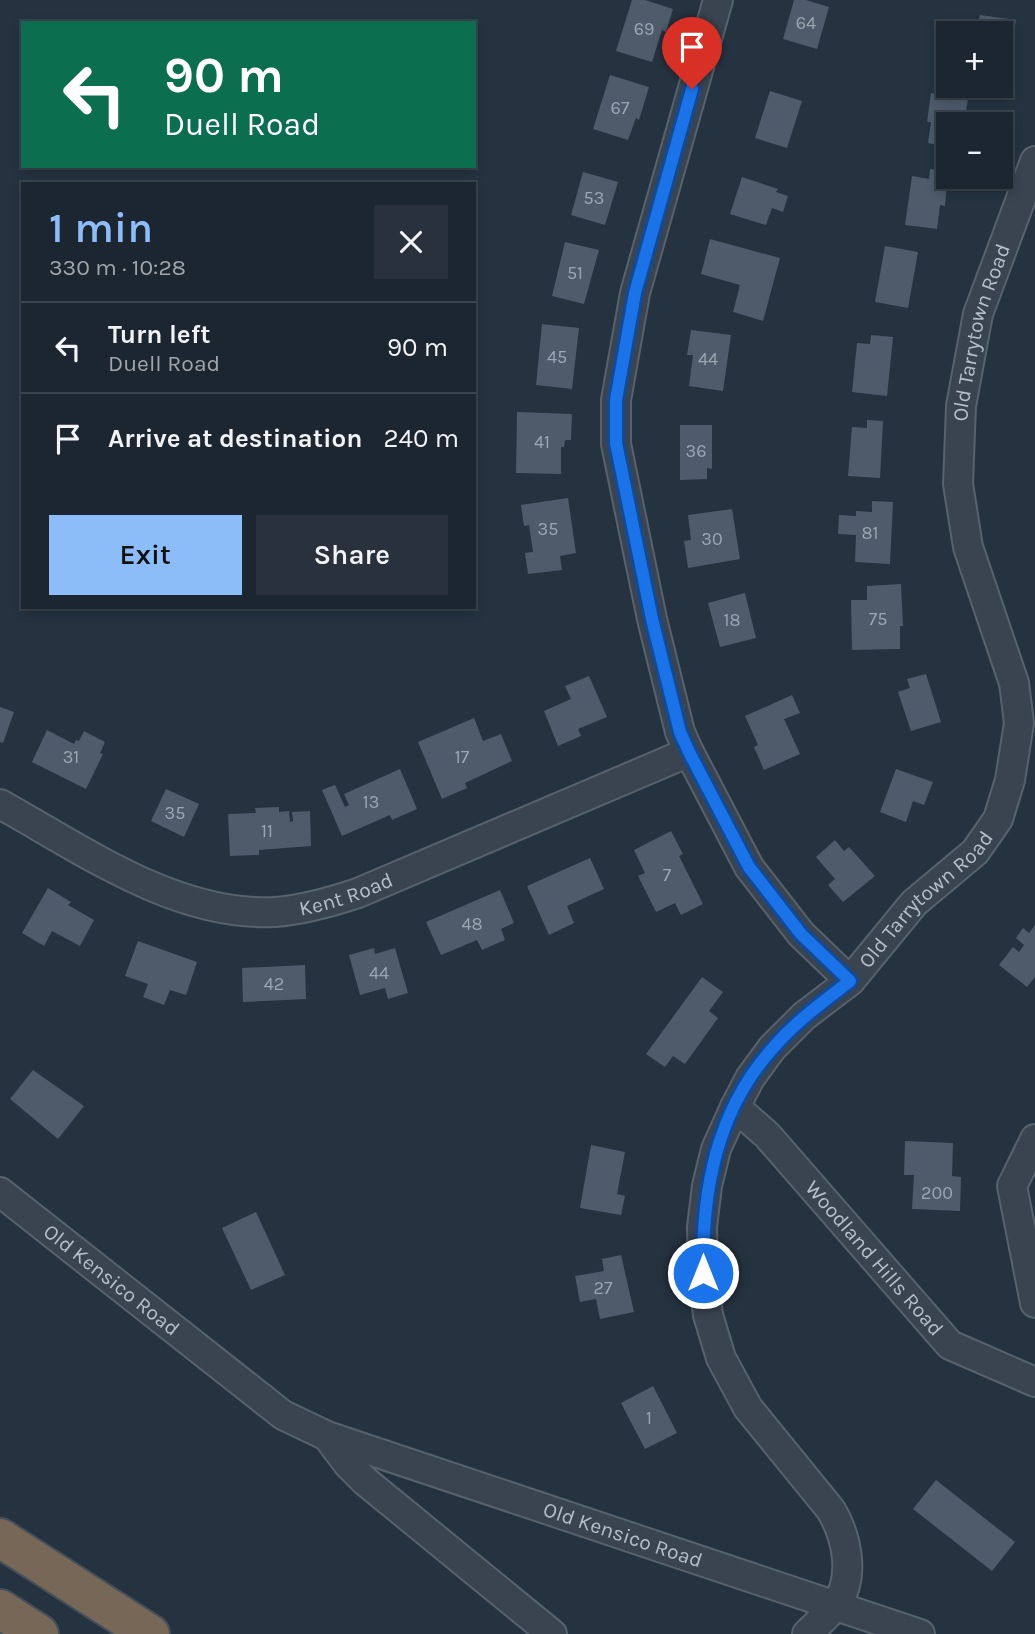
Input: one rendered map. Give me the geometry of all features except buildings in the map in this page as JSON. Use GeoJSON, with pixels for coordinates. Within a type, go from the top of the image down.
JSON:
{"type":"FeatureCollection","features":[{"type":"Feature","properties":{"kind":"highway"},"geometry":{"type":"LineString","coordinates":[[0,1538],[150,1634]]}},
{"type":"Feature","properties":{"kind":"highway"},"geometry":{"type":"LineString","coordinates":[[0,1609],[39,1634]]}},
{"type":"Feature","properties":{"kind":"street"},"geometry":{"type":"LineString","coordinates":[[718,0],[635,293],[616,400],[616,443],[652,619],[680,732],[749,867],[801,934],[850,981]]}},
{"type":"Feature","properties":{"kind":"street","name":"Old Tarrytown Road"},"geometry":{"type":"LineString","coordinates":[[807,1634],[842,1594],[847,1566],[841,1528],[831,1510],[748,1408],[721,1358],[708,1315],[703,1273],[702,1239],[707,1186],[716,1149],[735,1107],[750,1078],[772,1048],[804,1016],[850,981],[914,903],[975,852],[998,818],[1010,780],[1019,723],[1014,683],[968,547],[958,484],[961,406],[978,314],[1035,161]]}},
{"type":"Feature","properties":{"kind":"street","name":"Kent Road"},"geometry":{"type":"LineString","coordinates":[[0,804],[136,880],[183,899],[244,911],[276,912],[325,904],[369,888],[689,752]]}},
{"type":"Feature","properties":{"kind":"street","name":"Woodland Hills Road"},"geometry":{"type":"LineString","coordinates":[[735,1107],[767,1136],[950,1345],[1035,1382]]}},
{"type":"Feature","properties":{"kind":"street"},"geometry":{"type":"LineString","coordinates":[[1035,1139],[1012,1186],[1035,1303]]}},
{"type":"Feature","properties":{"kind":"street","name":"Old Kensico Road"},"geometry":{"type":"LineString","coordinates":[[0,1192],[283,1415],[327,1436],[920,1634]]}},
{"type":"Feature","properties":{"kind":"street","name":"Old Kensico Road"},"geometry":{"type":"LineString","coordinates":[[327,1436],[348,1464],[366,1481],[552,1634]]}},
{"type":"Feature","properties":{"kind":"route"},"geometry":{"type":"LineString","coordinates":[[692,89],[635,293],[616,400],[616,443],[652,619],[680,732],[749,867],[801,934],[850,981],[804,1016],[772,1048],[750,1078],[735,1107],[716,1149],[707,1186],[702,1227],[703,1273]]}}]}
